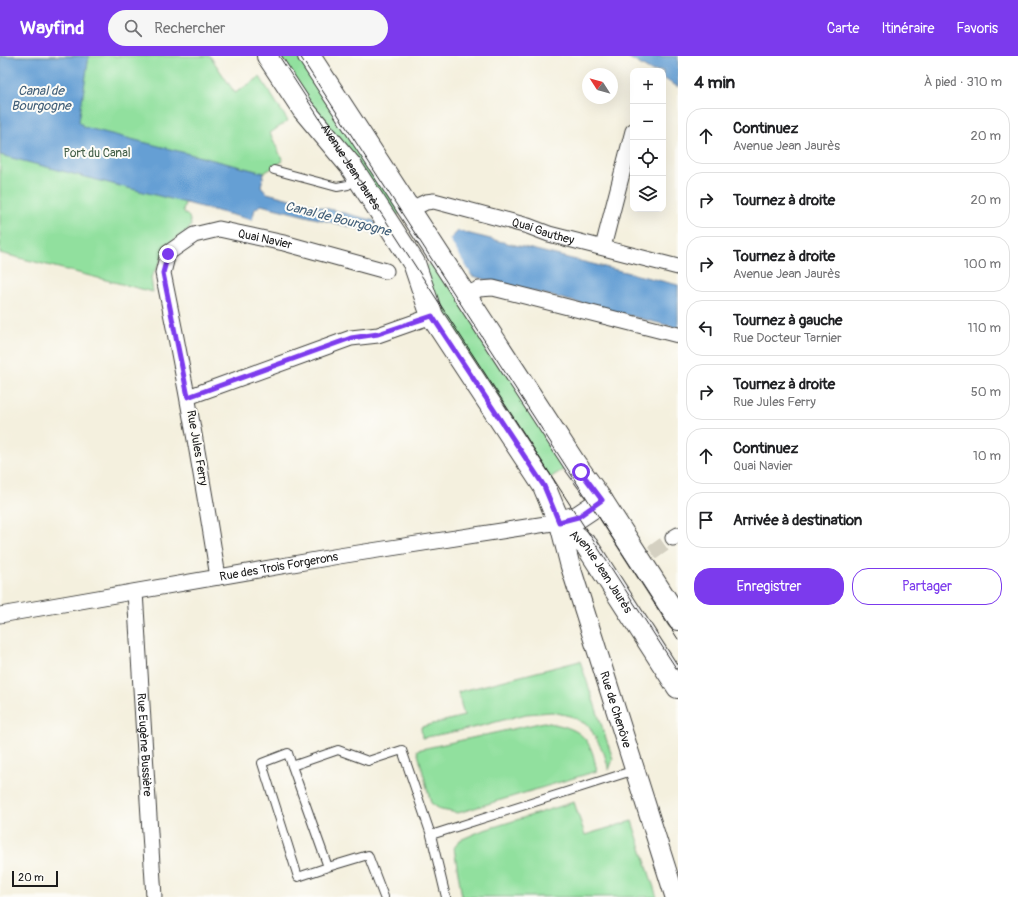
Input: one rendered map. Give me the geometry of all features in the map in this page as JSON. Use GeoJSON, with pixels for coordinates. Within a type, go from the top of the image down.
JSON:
{"type":"FeatureCollection","features":[{"type":"Feature","properties":{"kind":"main road","name":"Avenue Jean Jaurès"},"geometry":{"type":"LineString","coordinates":[[268,56],[303,109],[350,165],[414,263],[432,316],[544,486],[559,522],[587,546],[678,686]]}},
{"type":"Feature","properties":{"kind":"main road"},"geometry":{"type":"LineString","coordinates":[[309,56],[575,464],[646,557],[678,619]]}},
{"type":"Feature","properties":{"kind":"main road"},"geometry":{"type":"LineString","coordinates":[[559,522],[578,517],[602,500]]}},
{"type":"Feature","properties":{"kind":"street"},"geometry":{"type":"LineString","coordinates":[[603,247],[631,140]]}},
{"type":"Feature","properties":{"kind":"street","name":"Quai Gauthey"},"geometry":{"type":"LineString","coordinates":[[410,210],[426,202],[434,201],[528,226],[549,234],[678,267]]}},
{"type":"Feature","properties":{"kind":"street","name":"Quai Navier"},"geometry":{"type":"LineString","coordinates":[[163,273],[168,254],[194,236],[219,229],[284,243],[386,270]]}},
{"type":"Feature","properties":{"kind":"street","name":"Rue Jules Ferry"},"geometry":{"type":"LineString","coordinates":[[163,273],[188,397],[218,577]]}},
{"type":"Feature","properties":{"kind":"street"},"geometry":{"type":"LineString","coordinates":[[465,295],[479,289],[493,288],[678,335]]}},
{"type":"Feature","properties":{"kind":"street"},"geometry":{"type":"LineString","coordinates":[[188,397],[351,338],[378,334],[432,316]]}},
{"type":"Feature","properties":{"kind":"street","name":"Rue des Trois Forgerons"},"geometry":{"type":"LineString","coordinates":[[0,615],[339,556],[559,522]]}},
{"type":"Feature","properties":{"kind":"street","name":"Rue de Chenôve"},"geometry":{"type":"LineString","coordinates":[[559,522],[570,565],[675,897]]}},
{"type":"Feature","properties":{"kind":"street","name":"Rue Eugène Bussière"},"geometry":{"type":"LineString","coordinates":[[135,592],[154,897]]}},
{"type":"Feature","properties":{"kind":"lane"},"geometry":{"type":"LineString","coordinates":[[274,170],[337,187],[348,185],[358,178]]}},
{"type":"Feature","properties":{"kind":"lane"},"geometry":{"type":"LineString","coordinates":[[292,766],[338,750],[368,761],[402,750],[431,835],[446,897]]}},
{"type":"Feature","properties":{"kind":"lane"},"geometry":{"type":"LineString","coordinates":[[328,867],[288,753],[262,763],[298,877],[368,856],[384,897]]}},
{"type":"Feature","properties":{"kind":"lane"},"geometry":{"type":"LineString","coordinates":[[431,835],[635,770]]}},
{"type":"Feature","properties":{"kind":"green space","name":"Port du Canal"},"geometry":{"type":"Polygon","coordinates":[[[0,56],[210,56],[235,93],[260,77],[288,121],[270,133],[283,161],[264,173],[196,156],[183,211],[189,217],[191,225],[189,229],[173,241],[151,277],[153,292],[0,253],[0,56]]]}},
{"type":"Feature","properties":{"kind":"green space"},"geometry":{"type":"Polygon","coordinates":[[[275,56],[303,56],[404,210],[391,220],[275,56]]]}},
{"type":"Feature","properties":{"kind":"green space"},"geometry":{"type":"Polygon","coordinates":[[[435,260],[569,466],[548,479],[434,302],[422,269],[435,260]]]}},
{"type":"Feature","properties":{"kind":"green space"},"geometry":{"type":"Polygon","coordinates":[[[580,661],[613,759],[609,770],[604,753],[589,726],[571,716],[552,712],[526,714],[477,727],[422,738],[421,727],[464,716],[458,692],[580,661]]]}},
{"type":"Feature","properties":{"kind":"green space"},"geometry":{"type":"Polygon","coordinates":[[[544,722],[572,729],[583,736],[592,751],[597,771],[458,813],[441,810],[431,803],[417,750],[544,722]]]}},
{"type":"Feature","properties":{"kind":"green space"},"geometry":{"type":"Polygon","coordinates":[[[574,802],[585,835],[632,821],[657,897],[462,897],[454,848],[460,840],[481,831],[574,802]]]}},
{"type":"Feature","properties":{"kind":"water","name":"Canal de Bourgogne"},"geometry":{"type":"Polygon","coordinates":[[[0,56],[89,56],[79,121],[84,127],[264,173],[261,186],[267,193],[449,240],[458,231],[678,285],[678,328],[472,276],[457,253],[261,205],[255,209],[252,220],[0,155],[0,56]]]}},
{"type":"Feature","properties":{"kind":"water"},"geometry":{"type":"Polygon","coordinates":[[[626,56],[678,56],[678,87],[666,80],[666,68],[646,68],[626,56]]]}},
{"type":"Feature","properties":{"kind":"pier"},"geometry":{"type":"Polygon","coordinates":[[[373,218],[448,237],[471,274],[468,273],[455,255],[385,238],[373,218]]]}},
{"type":"Feature","properties":{"kind":"tunnel"},"geometry":{"type":"LineString","coordinates":[[652,553],[673,538]]}},
{"type":"Feature","properties":{"kind":"tram line"},"geometry":{"type":"LineString","coordinates":[[279,56],[678,671]]}},
{"type":"Feature","properties":{"kind":"tram line"},"geometry":{"type":"LineString","coordinates":[[300,56],[678,639]]}},
{"type":"Feature","properties":{"kind":"route"},"geometry":{"type":"LineString","coordinates":[[168,254],[163,273],[188,397],[351,338],[378,334],[432,316],[544,486],[559,522],[578,517],[602,500],[581,472]]}}]}
